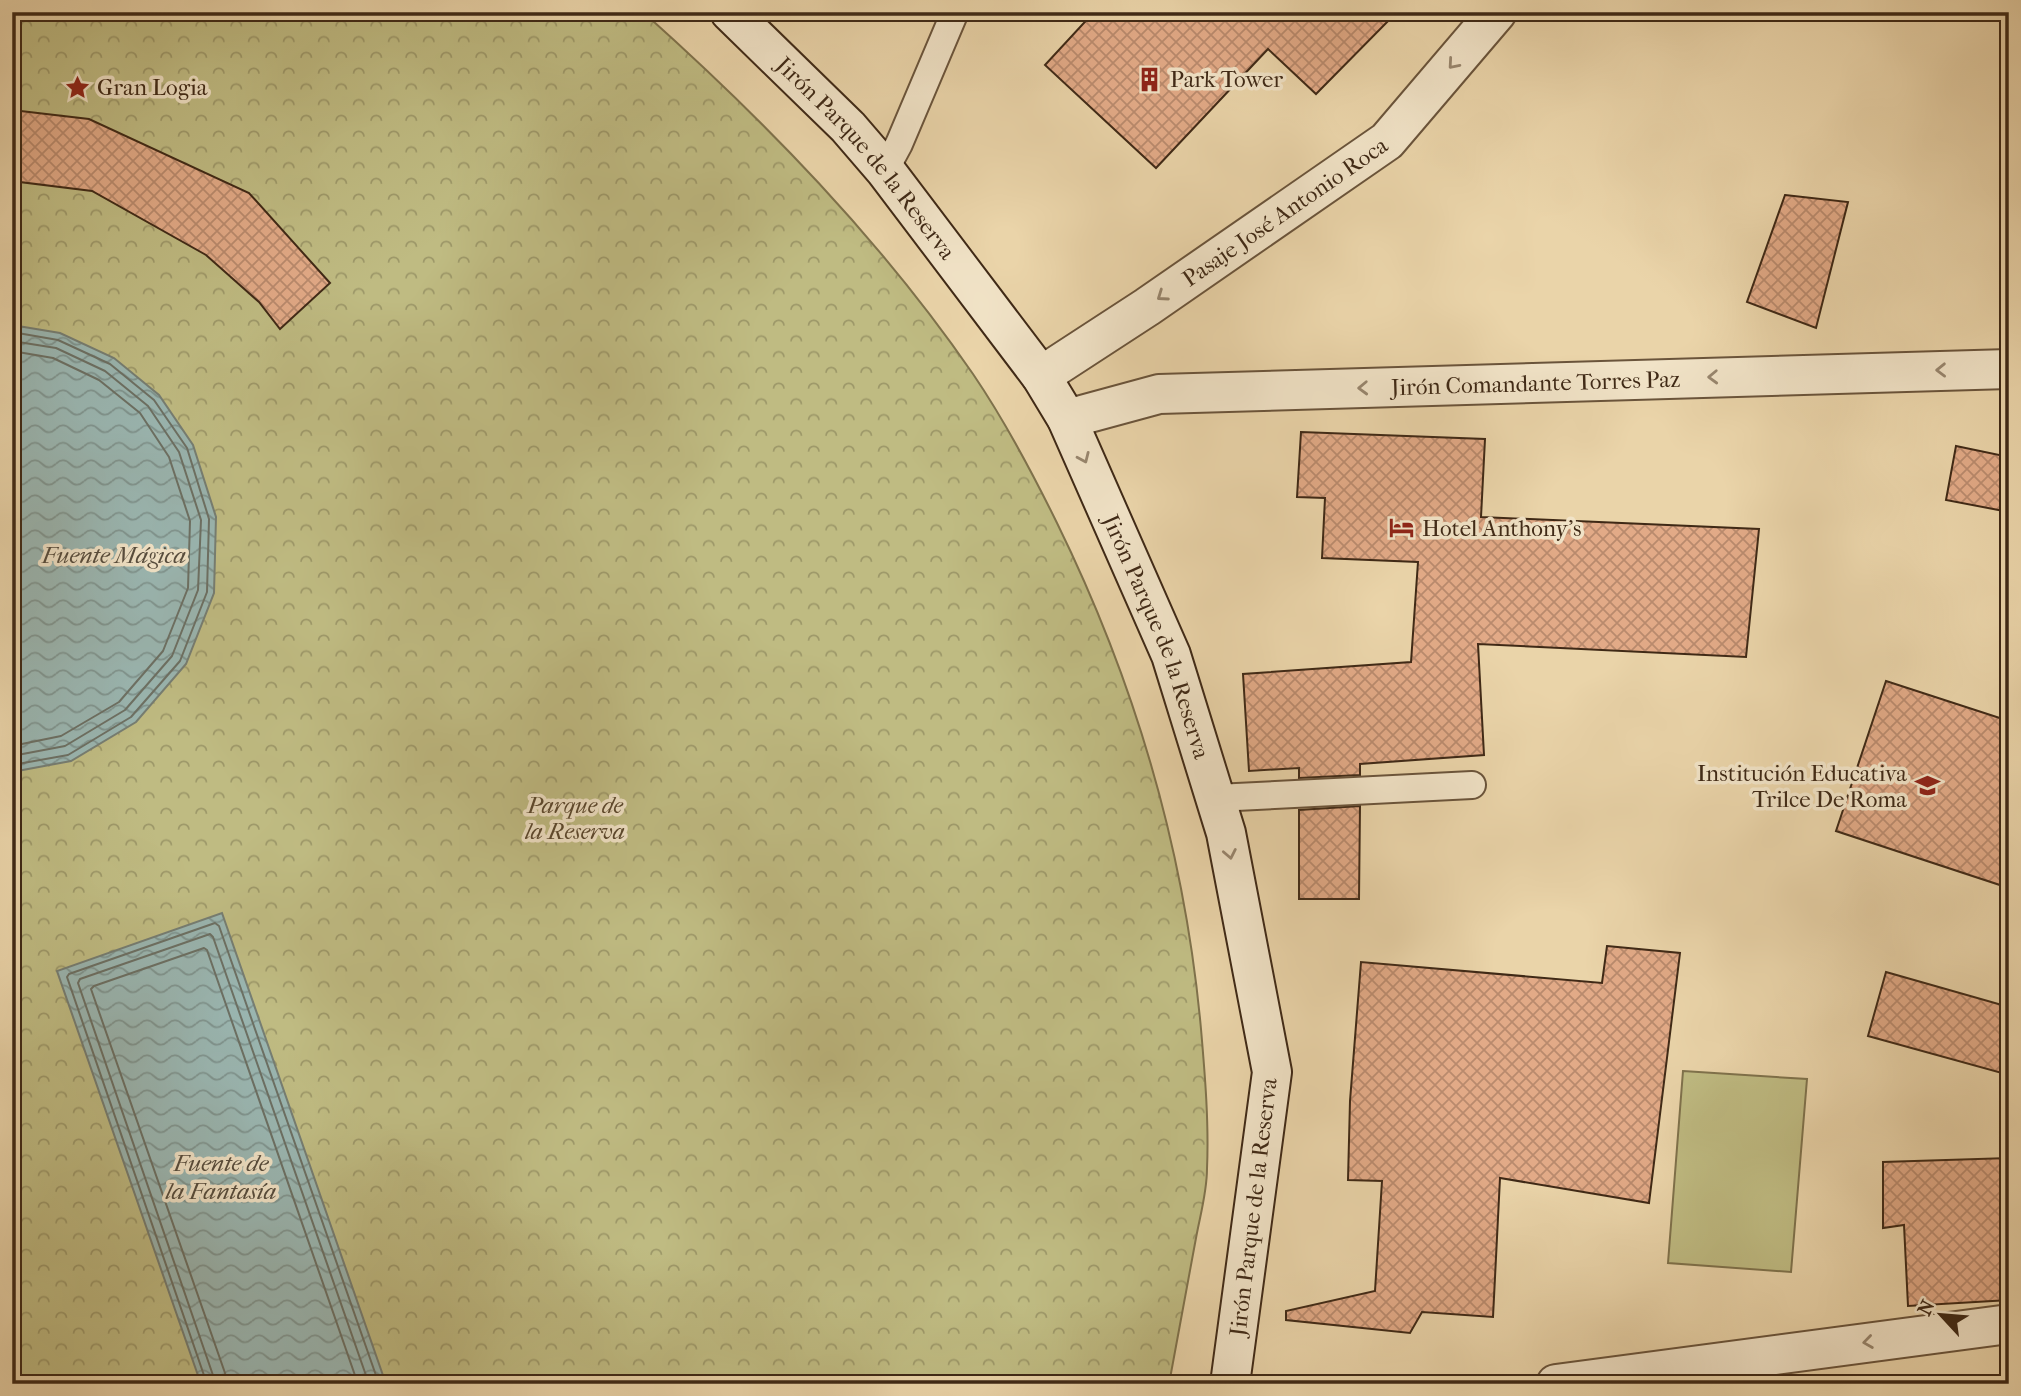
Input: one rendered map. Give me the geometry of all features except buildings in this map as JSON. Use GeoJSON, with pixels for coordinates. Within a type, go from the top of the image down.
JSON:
{"type":"FeatureCollection","features":[{"type":"Feature","properties":{"kind":"street","name":"Jirón Parque de la Reserva"},"geometry":{"type":"LineString","coordinates":[[730,12],[848,127],[885,170],[1041,376],[1067,419],[1171,655],[1226,833],[1272,1072],[1230,1384]]}},
{"type":"Feature","properties":{"kind":"street","name":"Pasaje José Antonio Roca"},"geometry":{"type":"LineString","coordinates":[[1041,376],[1147,307],[1387,141],[1497,12]]}},
{"type":"Feature","properties":{"kind":"street","name":"Jirón Comandante Torres Paz"},"geometry":{"type":"LineString","coordinates":[[1067,419],[1159,394],[2009,369]]}},
{"type":"Feature","properties":{"kind":"street"},"geometry":{"type":"LineString","coordinates":[[1556,1384],[2009,1324]]}},
{"type":"Feature","properties":{"kind":"lane"},"geometry":{"type":"LineString","coordinates":[[885,170],[899,144],[955,12]]}},
{"type":"Feature","properties":{"kind":"lane"},"geometry":{"type":"LineString","coordinates":[[1216,799],[1472,785]]}},
{"type":"Feature","properties":{"kind":"green space","name":"Parque de la Reserva"},"geometry":{"type":"Polygon","coordinates":[[[12,12],[643,12],[777,139],[860,229],[937,324],[973,374],[1028,466],[1085,583],[1110,644],[1133,707],[1169,833],[1183,898],[1201,1029],[1207,1152],[1206,1186],[1169,1384],[12,1384],[12,12]]]}},
{"type":"Feature","properties":{"kind":"green space"},"geometry":{"type":"Polygon","coordinates":[[[1683,1071],[1807,1079],[1791,1272],[1668,1263],[1683,1071]]]}},
{"type":"Feature","properties":{"kind":"water","name":"Fuente Mágica"},"geometry":{"type":"Polygon","coordinates":[[[12,325],[60,333],[114,358],[159,395],[193,445],[216,517],[214,593],[186,664],[136,722],[71,761],[12,772],[12,325]]]}},
{"type":"Feature","properties":{"kind":"water","name":"Fuente de la Fantasía"},"geometry":{"type":"Polygon","coordinates":[[[222,913],[386,1384],[201,1384],[57,971],[222,913]]]}},
{"type":"Feature","properties":{"kind":"place","name":"Park Tower"},"geometry":{"type":"Point","coordinates":[1150,79]}},
{"type":"Feature","properties":{"kind":"place","name":"Gran Logia"},"geometry":{"type":"Point","coordinates":[77,87]}},
{"type":"Feature","properties":{"kind":"place","name":"Hotel Anthony's"},"geometry":{"type":"Point","coordinates":[1402,528]}},
{"type":"Feature","properties":{"kind":"place","name":"Institución Educativa Trilce De Roma"},"geometry":{"type":"Point","coordinates":[1927,786]}}]}
